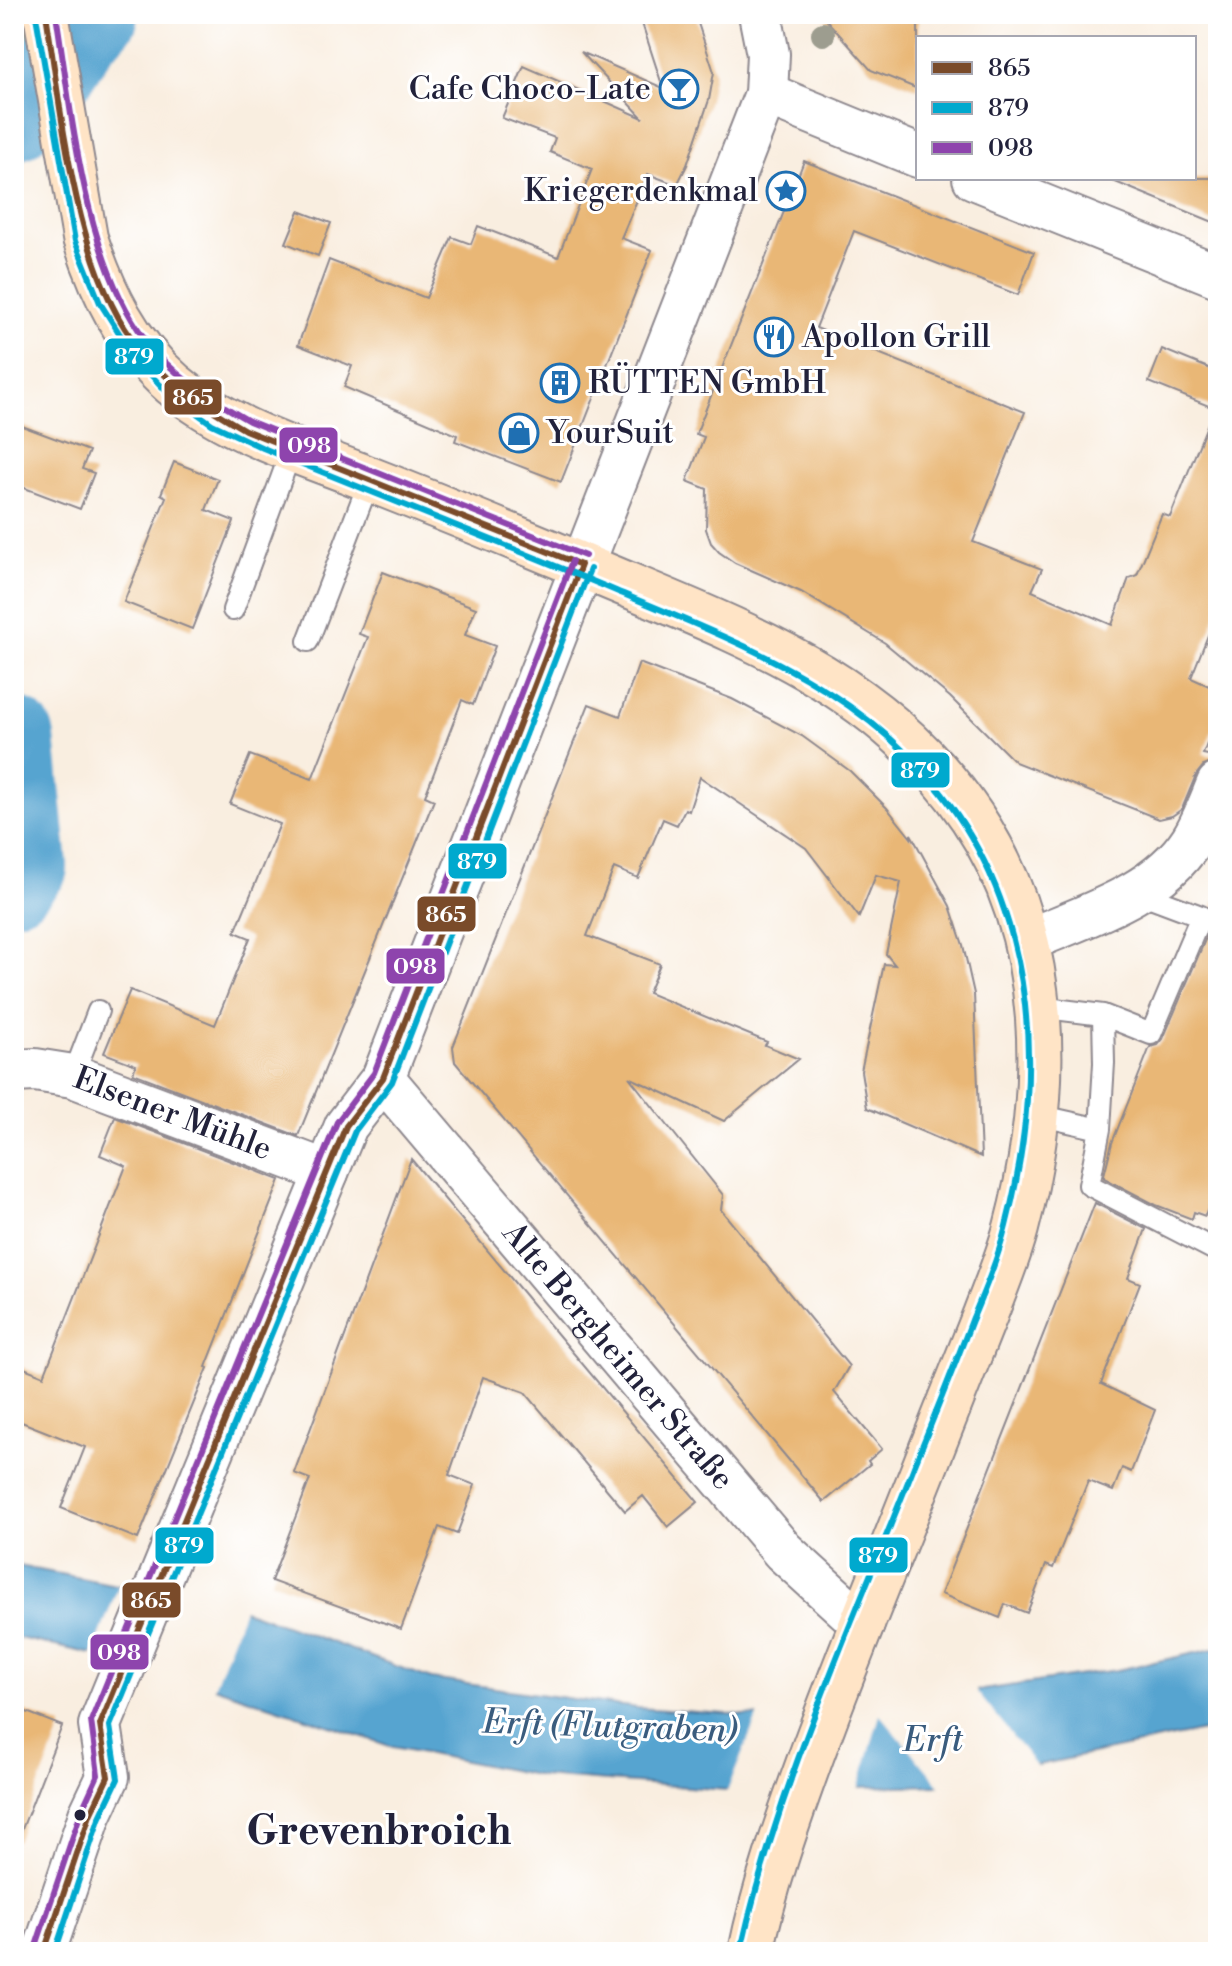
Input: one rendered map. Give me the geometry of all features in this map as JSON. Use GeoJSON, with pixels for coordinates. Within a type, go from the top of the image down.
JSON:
{"type":"FeatureCollection","features":[{"type":"Feature","properties":{"kind":"main road"},"geometry":{"type":"LineString","coordinates":[[46,14],[85,238],[106,296],[136,344],[155,367],[196,401],[232,423],[581,565],[770,646],[840,687],[880,717],[924,758],[975,821],[1006,882],[1026,941],[1038,1007],[1040,1058],[1038,1115],[1015,1233],[838,1683],[763,1899],[751,1952]]}},
{"type":"Feature","properties":{"kind":"street"},"geometry":{"type":"LineString","coordinates":[[44,1952],[90,1815],[108,1777],[100,1725],[346,1126],[383,1078],[766,94],[768,54],[760,14]]}},
{"type":"Feature","properties":{"kind":"street"},"geometry":{"type":"LineString","coordinates":[[766,94],[916,155]]}},
{"type":"Feature","properties":{"kind":"street"},"geometry":{"type":"LineString","coordinates":[[979,180],[1218,276]]}},
{"type":"Feature","properties":{"kind":"street"},"geometry":{"type":"LineString","coordinates":[[1026,941],[1137,892],[1170,867],[1192,841],[1218,784]]}},
{"type":"Feature","properties":{"kind":"street","name":"Elsener Mühle"},"geometry":{"type":"LineString","coordinates":[[14,1071],[45,1071],[73,1076],[327,1172]]}},
{"type":"Feature","properties":{"kind":"street","name":"Alte Bergheimer Straße"},"geometry":{"type":"LineString","coordinates":[[383,1078],[783,1551],[863,1624]]}},
{"type":"Feature","properties":{"kind":"lane"},"geometry":{"type":"LineString","coordinates":[[233,610],[292,449]]}},
{"type":"Feature","properties":{"kind":"lane"},"geometry":{"type":"LineString","coordinates":[[308,641],[370,479]]}},
{"type":"Feature","properties":{"kind":"lane"},"geometry":{"type":"LineString","coordinates":[[1038,1007],[1103,1015],[1151,1034],[1209,919],[1137,892]]}},
{"type":"Feature","properties":{"kind":"lane"},"geometry":{"type":"LineString","coordinates":[[73,1076],[98,1011]]}},
{"type":"Feature","properties":{"kind":"lane"},"geometry":{"type":"LineString","coordinates":[[1103,1015],[1100,1129],[1089,1185],[1213,1249],[1218,1247]]}},
{"type":"Feature","properties":{"kind":"lane"},"geometry":{"type":"LineString","coordinates":[[1038,1115],[1100,1129]]}},
{"type":"Feature","properties":{"kind":"green space"},"geometry":{"type":"Polygon","coordinates":[[[14,14],[30,14],[43,81],[14,117],[14,14]]]}},
{"type":"Feature","properties":{"kind":"water","name":"Erft"},"geometry":{"type":"Polygon","coordinates":[[[14,1565],[244,1610],[431,1679],[637,1708],[757,1716],[976,1691],[1117,1670],[1218,1648],[1218,1728],[940,1785],[728,1790],[541,1776],[393,1747],[214,1687],[92,1654],[14,1637],[14,1565]]]}},
{"type":"Feature","properties":{"kind":"pier"},"geometry":{"type":"Polygon","coordinates":[[[120,1582],[245,1606],[213,1690],[91,1658],[120,1582]]]}},
{"type":"Feature","properties":{"kind":"pier"},"geometry":{"type":"Polygon","coordinates":[[[973,1687],[1039,1769],[943,1789],[880,1715],[857,1793],[726,1794],[759,1712],[973,1687]]]}},
{"type":"Feature","properties":{"kind":"building"},"geometry":{"type":"Polygon","coordinates":[[[639,14],[695,14],[714,72],[709,100],[677,185],[648,174],[621,238],[652,250],[561,482],[455,441],[457,435],[344,387],[352,366],[298,345],[329,260],[426,298],[452,237],[471,244],[478,226],[558,257],[592,169],[550,152],[555,138],[502,118],[524,66],[643,118],[581,52],[663,88],[639,14]]]}},
{"type":"Feature","properties":{"kind":"building"},"geometry":{"type":"Polygon","coordinates":[[[821,14],[918,14],[916,88],[871,70],[821,14]]]}},
{"type":"Feature","properties":{"kind":"building"},"geometry":{"type":"Polygon","coordinates":[[[804,161],[1034,252],[1018,295],[854,231],[816,328],[1025,412],[973,542],[1042,569],[1032,591],[1112,625],[1129,578],[1137,575],[1162,514],[1170,517],[1214,408],[1149,382],[1162,349],[1218,372],[1218,610],[1191,678],[1218,690],[1218,716],[1203,754],[1218,757],[1218,761],[1203,766],[1182,809],[1172,816],[1159,819],[1015,762],[950,697],[885,643],[801,592],[735,563],[711,543],[706,529],[707,489],[687,481],[704,437],[696,434],[804,161]]]}},
{"type":"Feature","properties":{"kind":"building"},"geometry":{"type":"Polygon","coordinates":[[[1218,178],[1218,224],[1110,180],[1218,178]]]}},
{"type":"Feature","properties":{"kind":"building"},"geometry":{"type":"Polygon","coordinates":[[[299,211],[331,223],[318,256],[286,243],[299,211]]]}},
{"type":"Feature","properties":{"kind":"building"},"geometry":{"type":"Polygon","coordinates":[[[14,423],[89,451],[82,469],[94,473],[80,509],[14,484],[14,423]]]}},
{"type":"Feature","properties":{"kind":"building"},"geometry":{"type":"Polygon","coordinates":[[[174,462],[218,479],[206,510],[234,521],[192,629],[124,602],[166,497],[161,494],[174,462]]]}},
{"type":"Feature","properties":{"kind":"building"},"geometry":{"type":"Polygon","coordinates":[[[383,572],[476,608],[465,635],[495,646],[473,705],[462,700],[425,796],[434,800],[298,1136],[133,1073],[136,1065],[104,1053],[130,990],[215,1025],[250,938],[235,932],[280,824],[230,804],[250,755],[312,779],[368,637],[359,634],[383,572]]]}},
{"type":"Feature","properties":{"kind":"building"},"geometry":{"type":"Polygon","coordinates":[[[639,663],[732,699],[802,736],[850,771],[887,808],[911,838],[911,834],[950,906],[974,994],[981,1157],[867,1108],[861,1071],[884,964],[895,965],[886,954],[901,882],[876,875],[859,917],[806,848],[700,777],[689,811],[685,809],[677,825],[663,819],[638,878],[614,868],[587,936],[660,964],[648,993],[767,1042],[765,1045],[799,1059],[724,1121],[629,1077],[723,1195],[721,1210],[849,1366],[834,1392],[882,1449],[868,1461],[870,1464],[824,1502],[455,1062],[453,1047],[589,704],[620,716],[639,663]]]}},
{"type":"Feature","properties":{"kind":"building"},"geometry":{"type":"Polygon","coordinates":[[[1215,901],[1218,902],[1218,1184],[1205,1216],[1194,1212],[1192,1219],[1156,1205],[1104,1178],[1104,1175],[1112,1143],[1150,1047],[1158,1045],[1163,1039],[1213,921],[1215,901]]]}},
{"type":"Feature","properties":{"kind":"building"},"geometry":{"type":"Polygon","coordinates":[[[115,1117],[280,1180],[138,1539],[61,1508],[85,1447],[14,1419],[14,1364],[44,1376],[126,1166],[100,1155],[115,1117]]]}},
{"type":"Feature","properties":{"kind":"building"},"geometry":{"type":"Polygon","coordinates":[[[411,1159],[698,1502],[668,1527],[643,1496],[625,1511],[525,1392],[483,1377],[449,1475],[475,1485],[457,1534],[439,1527],[401,1629],[271,1581],[310,1479],[294,1473],[411,1159]]]}},
{"type":"Feature","properties":{"kind":"building"},"geometry":{"type":"Polygon","coordinates":[[[1095,1203],[1146,1229],[1128,1278],[1140,1283],[1101,1384],[1155,1410],[1131,1472],[1122,1468],[1113,1491],[1088,1481],[1053,1568],[1046,1565],[1027,1613],[1005,1604],[1000,1618],[941,1594],[1095,1203]]]}},
{"type":"Feature","properties":{"kind":"building"},"geometry":{"type":"Polygon","coordinates":[[[14,1707],[62,1726],[17,1842],[14,1841],[14,1707]]]}},
{"type":"Feature","properties":{"kind":"waterway","name":"Erft"},"geometry":{"type":"LineString","coordinates":[[14,120],[44,87],[79,33],[98,14]]}},
{"type":"Feature","properties":{"kind":"waterway","name":"Erft"},"geometry":{"type":"LineString","coordinates":[[14,738],[27,866],[14,881]]}},
{"type":"Feature","properties":{"kind":"transit line","name":"865"},"geometry":{"type":"LineString","coordinates":[[46,14],[74,189],[86,234],[117,315],[150,361],[188,394],[245,430],[581,565]]}},
{"type":"Feature","properties":{"kind":"transit line","name":"098"},"geometry":{"type":"LineString","coordinates":[[56,14],[75,139],[94,227],[124,306],[145,339],[167,364],[207,395],[249,421],[585,556]]}},
{"type":"Feature","properties":{"kind":"transit line","name":"879"},"geometry":{"type":"LineString","coordinates":[[36,16],[75,241],[100,303],[135,358],[166,391],[212,424],[263,448],[676,616],[736,642],[822,688],[849,706],[908,756],[955,812],[989,873],[1013,938],[1025,1007],[1028,1079],[1021,1152],[1006,1226],[986,1285],[795,1767],[756,1888],[741,1950]]}},
{"type":"Feature","properties":{"kind":"transit line","name":"098"},"geometry":{"type":"LineString","coordinates":[[35,1949],[81,1812],[98,1775],[91,1721],[337,1122],[374,1073],[572,561]]}},
{"type":"Feature","properties":{"kind":"transit line","name":"865"},"geometry":{"type":"LineString","coordinates":[[44,1952],[90,1815],[108,1777],[100,1725],[346,1126],[383,1078],[581,565]]}},
{"type":"Feature","properties":{"kind":"transit line","name":"879"},"geometry":{"type":"LineString","coordinates":[[55,1952],[99,1819],[118,1779],[110,1726],[355,1131],[392,1082],[590,569]]}},
{"type":"Feature","properties":{"kind":"place","name":"Cafe Choco-Late"},"geometry":{"type":"Point","coordinates":[679,89]}},
{"type":"Feature","properties":{"kind":"place","name":"Kriegerdenkmal"},"geometry":{"type":"Point","coordinates":[786,191]}},
{"type":"Feature","properties":{"kind":"place","name":"Apollon Grill"},"geometry":{"type":"Point","coordinates":[774,337]}},
{"type":"Feature","properties":{"kind":"place","name":"RÜTTEN GmbH"},"geometry":{"type":"Point","coordinates":[560,383]}},
{"type":"Feature","properties":{"kind":"place","name":"YourSuit"},"geometry":{"type":"Point","coordinates":[519,433]}},
{"type":"Feature","properties":{"kind":"district","name":"Grevenbroich"},"geometry":{"type":"Point","coordinates":[379,1832]}},
{"type":"Feature","properties":{"kind":"water label","name":"Erft (Flutgraben)"},"geometry":{"type":"Point","coordinates":[610,1727]}}]}
